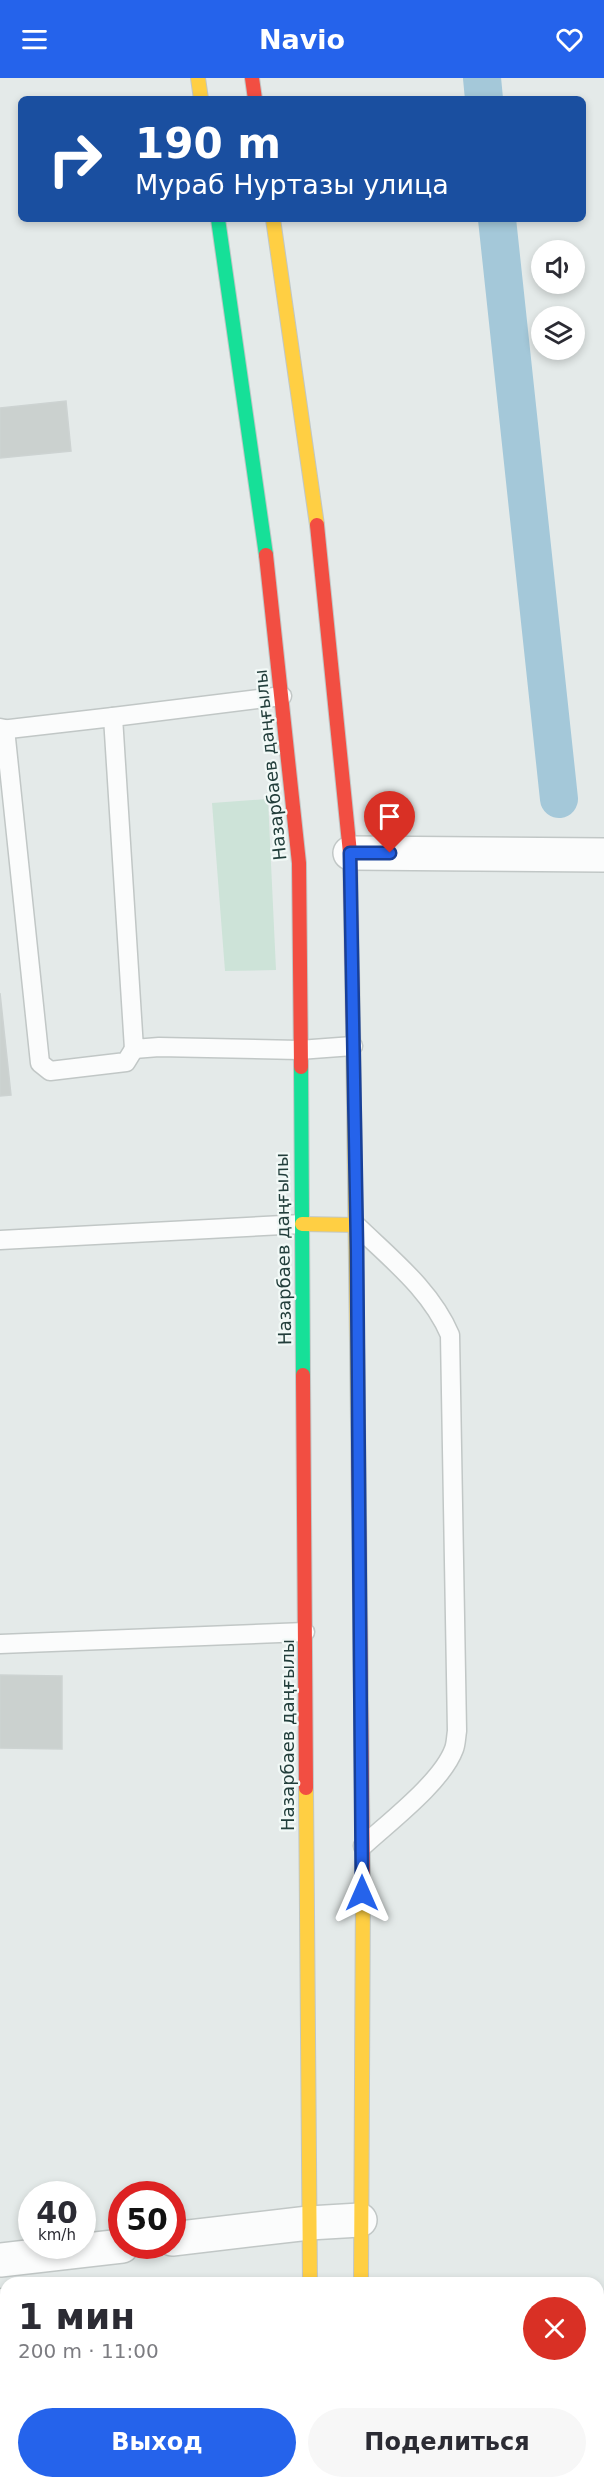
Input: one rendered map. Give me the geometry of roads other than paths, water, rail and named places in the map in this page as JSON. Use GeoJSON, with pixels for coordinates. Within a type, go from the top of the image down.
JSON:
{"type":"FeatureCollection","features":[{"type":"Feature","properties":{"kind":"main road"},"geometry":{"type":"LineString","coordinates":[[198,78],[201,96]]}},
{"type":"Feature","properties":{"kind":"main road"},"geometry":{"type":"LineString","coordinates":[[252,78],[255,96]]}},
{"type":"Feature","properties":{"kind":"main road","name":"Назарбаев даңғылы"},"geometry":{"type":"LineString","coordinates":[[218,222],[265,550],[299,863],[310,2277]]}},
{"type":"Feature","properties":{"kind":"main road"},"geometry":{"type":"LineString","coordinates":[[273,222],[317,523],[350,853],[363,1846],[361,2277]]}},
{"type":"Feature","properties":{"kind":"main road"},"geometry":{"type":"LineString","coordinates":[[302,1224],[356,1225]]}},
{"type":"Feature","properties":{"kind":"street"},"geometry":{"type":"LineString","coordinates":[[350,853],[604,855]]}},
{"type":"Feature","properties":{"kind":"street"},"geometry":{"type":"LineString","coordinates":[[186,2237],[309,2223],[360,2220]]}},
{"type":"Feature","properties":{"kind":"street"},"geometry":{"type":"LineString","coordinates":[[0,2260],[108,2248]]}},
{"type":"Feature","properties":{"kind":"lane"},"geometry":{"type":"LineString","coordinates":[[113,717],[134,1049],[126,1062],[50,1071],[40,1063],[2,729],[282,696]]}},
{"type":"Feature","properties":{"kind":"lane"},"geometry":{"type":"LineString","coordinates":[[134,1049],[159,1047],[299,1050],[353,1046]]}},
{"type":"Feature","properties":{"kind":"lane"},"geometry":{"type":"LineString","coordinates":[[0,1240],[302,1224]]}},
{"type":"Feature","properties":{"kind":"lane"},"geometry":{"type":"LineString","coordinates":[[356,1225],[430,1298],[443,1317],[450,1335],[457,1731],[454,1748],[447,1762],[432,1781],[363,1846]]}},
{"type":"Feature","properties":{"kind":"lane"},"geometry":{"type":"LineString","coordinates":[[0,1644],[305,1632]]}},
{"type":"Feature","properties":{"kind":"waterway"},"geometry":{"type":"LineString","coordinates":[[482,78],[484,96]]}},
{"type":"Feature","properties":{"kind":"waterway"},"geometry":{"type":"LineString","coordinates":[[497,222],[559,799]]}}]}
